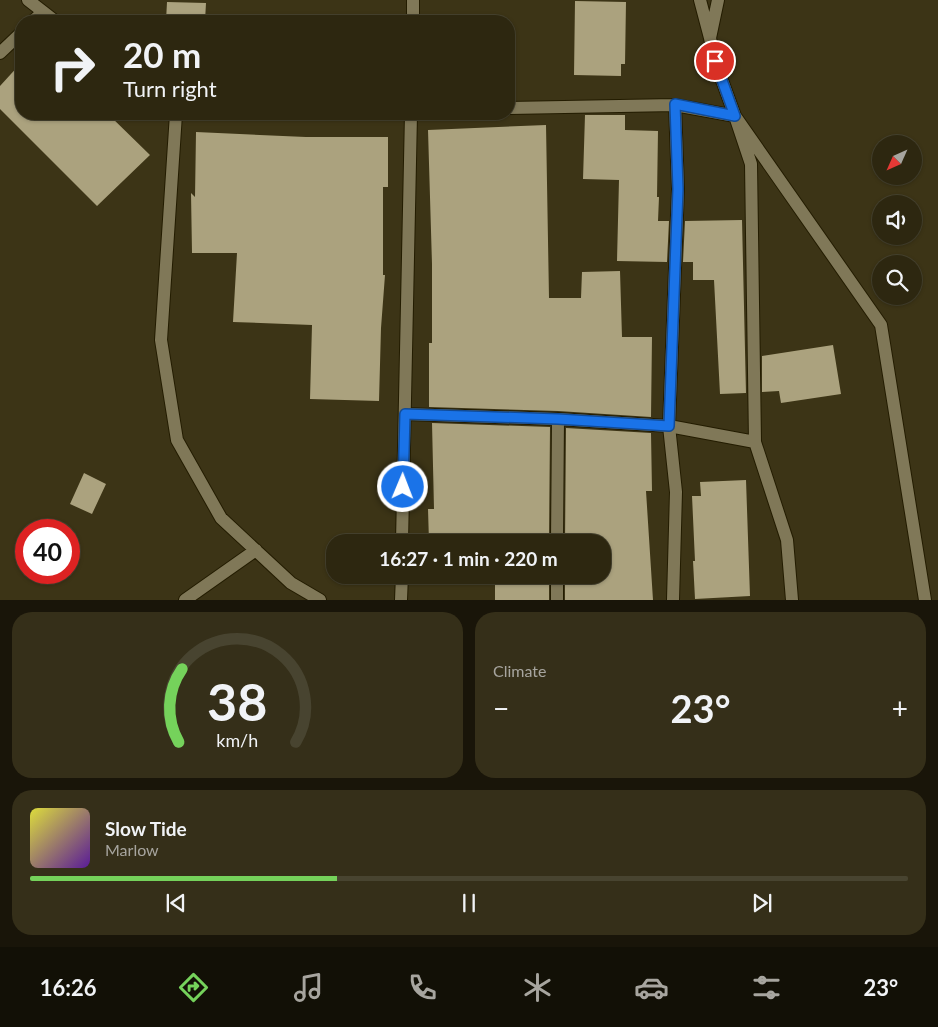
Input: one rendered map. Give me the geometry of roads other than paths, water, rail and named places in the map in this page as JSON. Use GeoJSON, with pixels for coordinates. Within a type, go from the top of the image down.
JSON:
{"type":"FeatureCollection","features":[{"type":"Feature","properties":{"kind":"street"},"geometry":{"type":"LineString","coordinates":[[413,15],[414,0]]}},
{"type":"Feature","properties":{"kind":"street"},"geometry":{"type":"LineString","coordinates":[[700,0],[715,61],[751,164],[755,442],[787,540],[792,600]]}},
{"type":"Feature","properties":{"kind":"street"},"geometry":{"type":"LineString","coordinates":[[710,38],[718,0]]}},
{"type":"Feature","properties":{"kind":"street"},"geometry":{"type":"LineString","coordinates":[[31,1],[37,15]]}},
{"type":"Feature","properties":{"kind":"street"},"geometry":{"type":"LineString","coordinates":[[0,53],[15,39]]}},
{"type":"Feature","properties":{"kind":"street"},"geometry":{"type":"LineString","coordinates":[[673,600],[676,492],[669,426],[678,189],[675,104]]}},
{"type":"Feature","properties":{"kind":"street"},"geometry":{"type":"LineString","coordinates":[[515,108],[675,104],[735,116],[881,325],[925,600]]}},
{"type":"Feature","properties":{"kind":"street"},"geometry":{"type":"LineString","coordinates":[[175,120],[161,340],[177,440],[221,518],[291,583],[320,600]]}},
{"type":"Feature","properties":{"kind":"street"},"geometry":{"type":"LineString","coordinates":[[402,534],[411,120]]}},
{"type":"Feature","properties":{"kind":"street"},"geometry":{"type":"LineString","coordinates":[[405,414],[558,419],[669,426],[755,442]]}},
{"type":"Feature","properties":{"kind":"street"},"geometry":{"type":"LineString","coordinates":[[557,534],[558,419]]}},
{"type":"Feature","properties":{"kind":"street"},"geometry":{"type":"LineString","coordinates":[[185,600],[256,550]]}},
{"type":"Feature","properties":{"kind":"street"},"geometry":{"type":"LineString","coordinates":[[401,600],[402,584]]}},
{"type":"Feature","properties":{"kind":"street"},"geometry":{"type":"LineString","coordinates":[[557,584],[557,600]]}}]}
